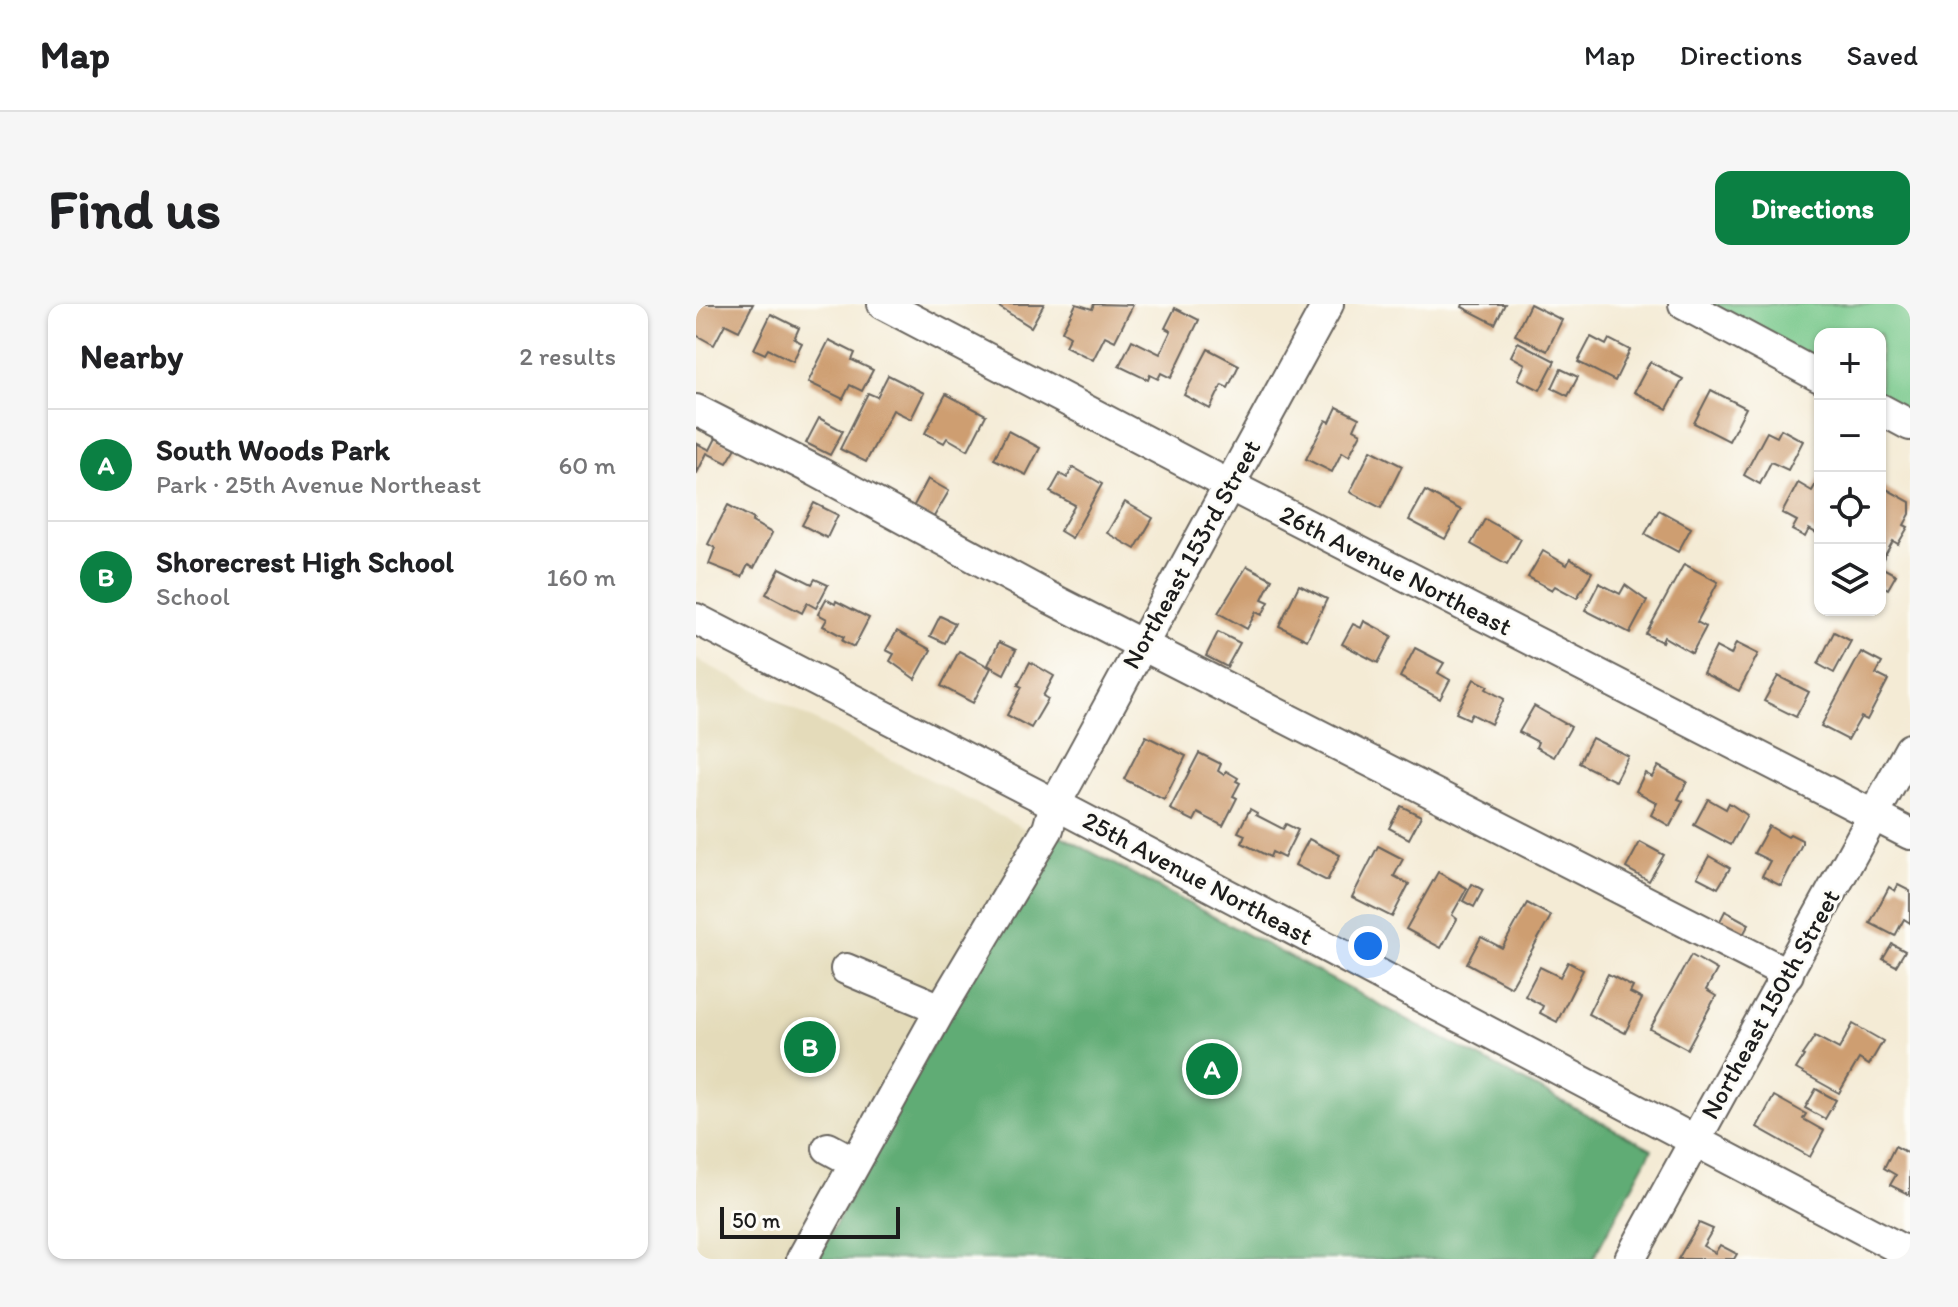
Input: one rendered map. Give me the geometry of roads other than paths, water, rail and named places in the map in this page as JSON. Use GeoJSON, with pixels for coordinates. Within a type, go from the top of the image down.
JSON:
{"type":"FeatureCollection","features":[{"type":"Feature","properties":{"kind":"street","name":"26th Avenue Northeast"},"geometry":{"type":"LineString","coordinates":[[883,304],[1910,834]]}},
{"type":"Feature","properties":{"kind":"street","name":"Northeast 153rd Street"},"geometry":{"type":"LineString","coordinates":[[802,1259],[841,1155],[941,1009],[1048,829],[1055,804],[1328,304]]}},
{"type":"Feature","properties":{"kind":"street"},"geometry":{"type":"LineString","coordinates":[[1684,304],[1814,374]]}},
{"type":"Feature","properties":{"kind":"street"},"geometry":{"type":"LineString","coordinates":[[696,410],[1052,599],[1788,974]]}},
{"type":"Feature","properties":{"kind":"street"},"geometry":{"type":"LineString","coordinates":[[1886,412],[1910,425]]}},
{"type":"Feature","properties":{"kind":"street","name":"25th Avenue Northeast"},"geometry":{"type":"LineString","coordinates":[[696,619],[1055,804],[1910,1254]]}},
{"type":"Feature","properties":{"kind":"street","name":"Northeast 150th Street"},"geometry":{"type":"LineString","coordinates":[[1630,1259],[1910,749]]}},
{"type":"Feature","properties":{"kind":"street"},"geometry":{"type":"LineString","coordinates":[[846,969],[941,1009]]}},
{"type":"Feature","properties":{"kind":"place","name":"Shorecrest High School"},"geometry":{"type":"Point","coordinates":[810,1047]}},
{"type":"Feature","properties":{"kind":"place","name":"South Woods Park"},"geometry":{"type":"Point","coordinates":[1212,1069]}}]}
